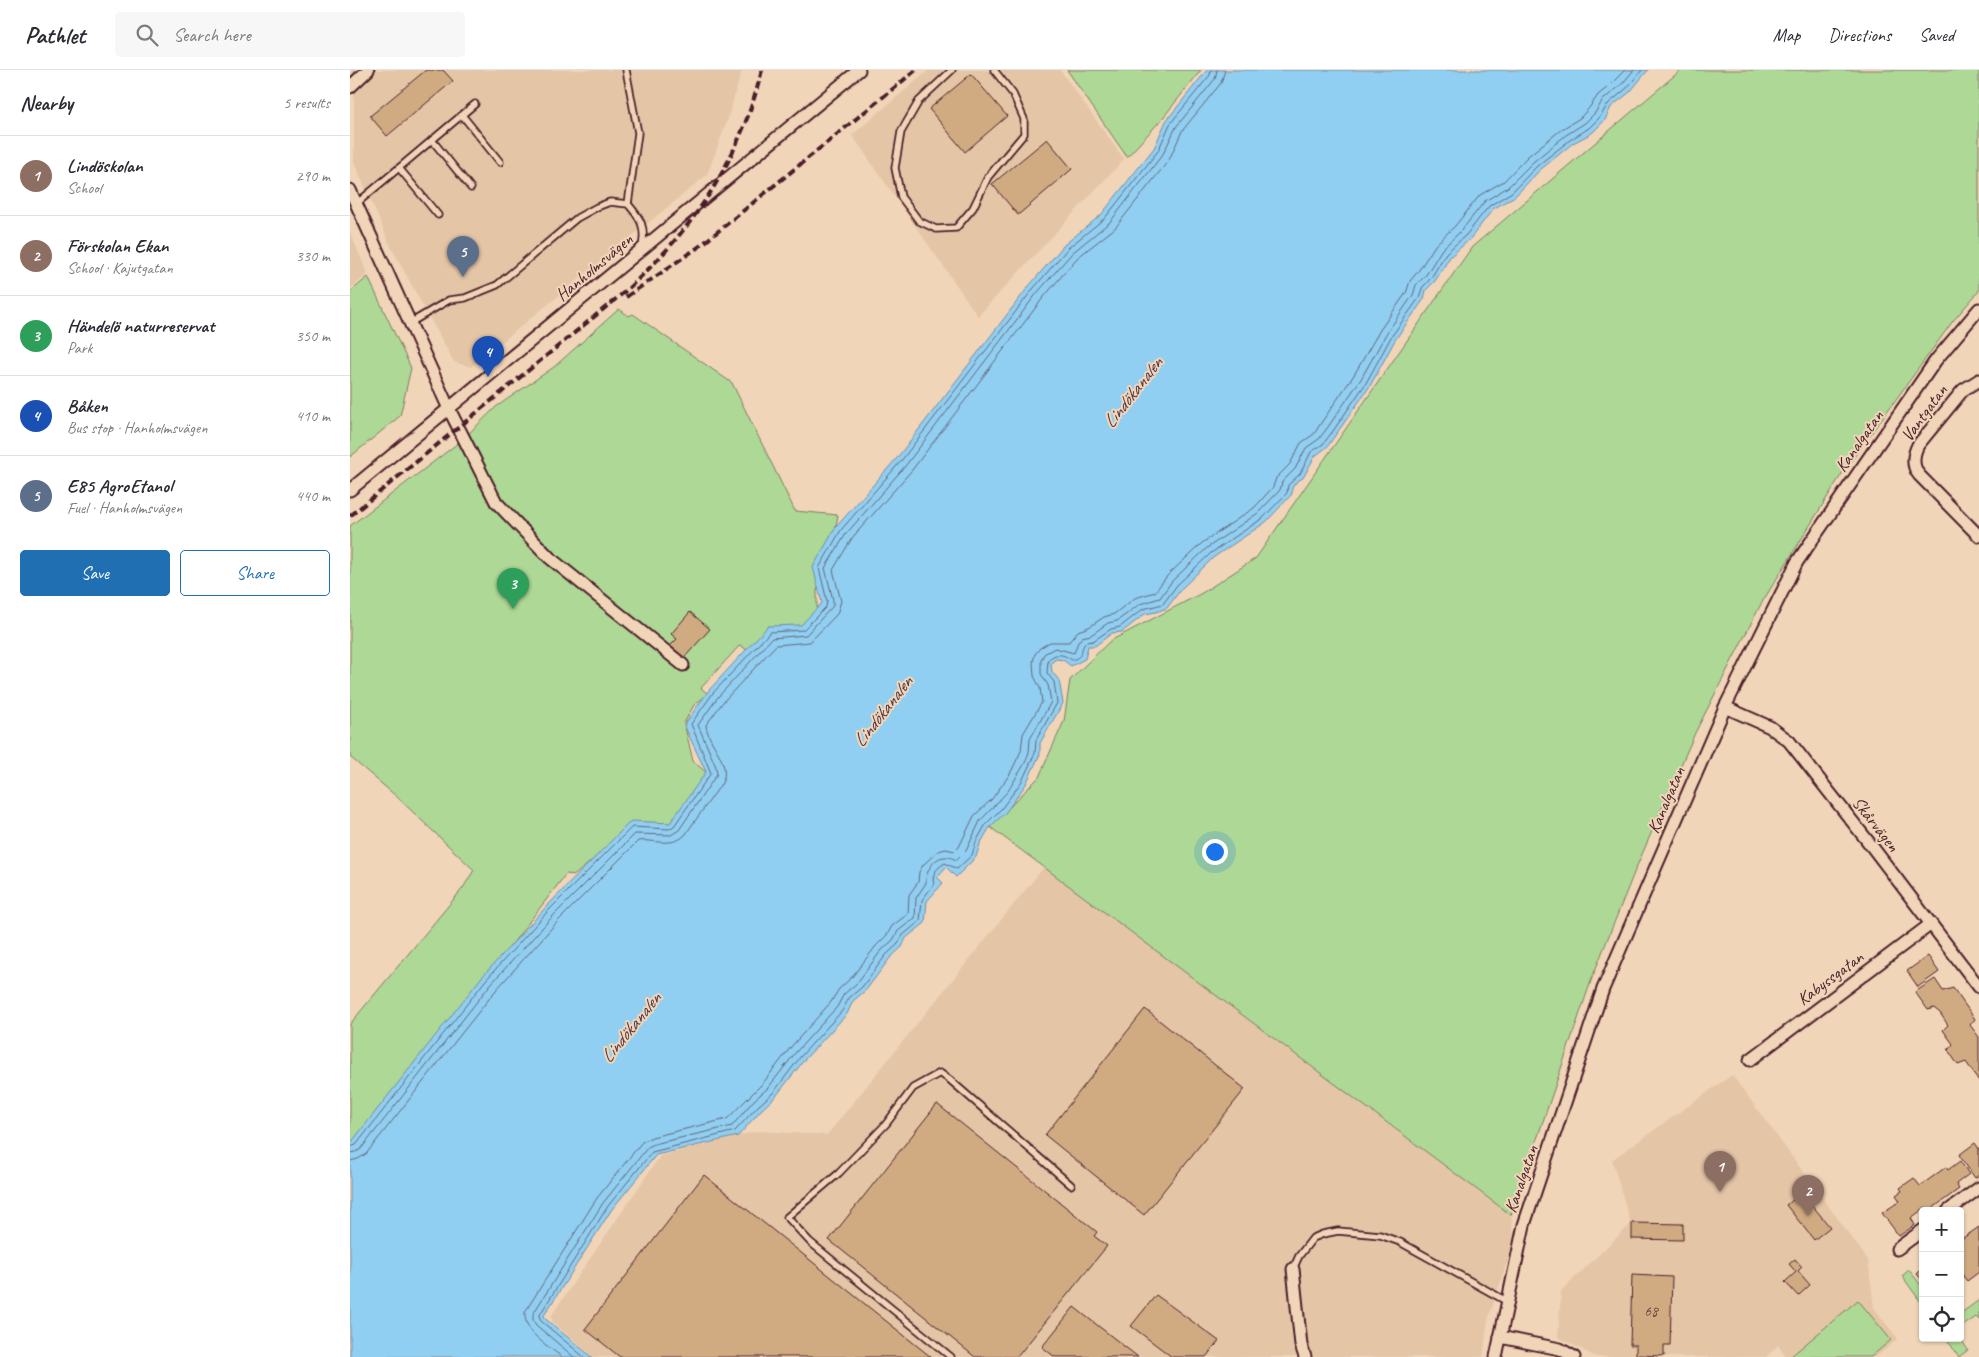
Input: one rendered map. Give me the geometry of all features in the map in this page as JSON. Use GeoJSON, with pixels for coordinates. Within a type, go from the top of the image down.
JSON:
{"type":"FeatureCollection","features":[{"type":"Feature","properties":{"kind":"street"},"geometry":{"type":"LineString","coordinates":[[350,87],[367,70]]}},
{"type":"Feature","properties":{"kind":"street","name":"Hanholmsvägen"},"geometry":{"type":"LineString","coordinates":[[350,490],[859,70]]}},
{"type":"Feature","properties":{"kind":"street"},"geometry":{"type":"LineString","coordinates":[[350,190],[449,409],[496,502],[550,558],[683,665]]}},
{"type":"Feature","properties":{"kind":"street","name":"Kanalgatan"},"geometry":{"type":"LineString","coordinates":[[1496,1357],[1524,1225],[1603,989],[1725,707],[1797,562],[1936,360],[1979,309]]}},
{"type":"Feature","properties":{"kind":"street","name":"Vantgatan"},"geometry":{"type":"LineString","coordinates":[[1979,380],[1963,390],[1918,445],[1914,453],[1916,471],[1919,475],[1979,536]]}},
{"type":"Feature","properties":{"kind":"street","name":"Skårvägen"},"geometry":{"type":"LineString","coordinates":[[1725,707],[1770,728],[1789,742],[1979,988]]}},
{"type":"Feature","properties":{"kind":"street","name":"Kabyssgatan"},"geometry":{"type":"LineString","coordinates":[[1750,1060],[1931,924]]}},
{"type":"Feature","properties":{"kind":"street"},"geometry":{"type":"LineString","coordinates":[[1953,1207],[1979,1188]]}},
{"type":"Feature","properties":{"kind":"street"},"geometry":{"type":"LineString","coordinates":[[1897,1249],[1919,1233]]}},
{"type":"Feature","properties":{"kind":"street"},"geometry":{"type":"LineString","coordinates":[[1293,1269],[1301,1345],[1305,1357]]}},
{"type":"Feature","properties":{"kind":"street"},"geometry":{"type":"LineString","coordinates":[[1500,1337],[1560,1350],[1574,1357]]}},
{"type":"Feature","properties":{"kind":"lane"},"geometry":{"type":"LineString","coordinates":[[626,70],[638,133],[628,204]]}},
{"type":"Feature","properties":{"kind":"lane"},"geometry":{"type":"LineString","coordinates":[[952,70],[919,101],[901,132],[895,168],[901,197],[919,221],[936,229],[956,228],[973,208],[988,177],[1024,134],[1024,119],[1013,94],[994,70]]}},
{"type":"Feature","properties":{"kind":"lane"},"geometry":{"type":"LineString","coordinates":[[356,204],[475,104]]}},
{"type":"Feature","properties":{"kind":"lane"},"geometry":{"type":"LineString","coordinates":[[462,115],[500,162]]}},
{"type":"Feature","properties":{"kind":"lane"},"geometry":{"type":"LineString","coordinates":[[432,140],[471,188]]}},
{"type":"Feature","properties":{"kind":"lane"},"geometry":{"type":"LineString","coordinates":[[400,168],[438,215]]}},
{"type":"Feature","properties":{"kind":"lane"},"geometry":{"type":"LineString","coordinates":[[410,323],[449,300],[465,298],[497,285],[577,218],[590,210],[610,202],[628,204],[642,222],[644,234],[642,249]]}},
{"type":"Feature","properties":{"kind":"lane"},"geometry":{"type":"LineString","coordinates":[[952,1357],[810,1242],[787,1217],[840,1173],[886,1124],[912,1088],[940,1073],[1071,1185]]}},
{"type":"Feature","properties":{"kind":"lane"},"geometry":{"type":"LineString","coordinates":[[1293,1269],[1299,1256],[1312,1238],[1338,1231],[1380,1235],[1400,1242],[1508,1302]]}},
{"type":"Feature","properties":{"kind":"shaded area"},"geometry":{"type":"Polygon","coordinates":[[[352,70],[742,70],[727,121],[707,175],[471,367],[454,362],[392,249],[354,162],[352,70]]]}},
{"type":"Feature","properties":{"kind":"shaded area"},"geometry":{"type":"Polygon","coordinates":[[[929,70],[1060,70],[1124,159],[978,316],[852,135],[929,70]]]}},
{"type":"Feature","properties":{"kind":"shaded area"},"geometry":{"type":"Polygon","coordinates":[[[350,232],[368,274],[350,289],[350,232]]]}},
{"type":"Feature","properties":{"kind":"shaded area"},"geometry":{"type":"Polygon","coordinates":[[[1044,867],[1511,1215],[1514,1241],[1488,1320],[1483,1357],[594,1357],[553,1323],[551,1316],[660,1156],[758,1131],[827,1135],[1044,867]]]}},
{"type":"Feature","properties":{"kind":"shaded area"},"geometry":{"type":"Polygon","coordinates":[[[1732,1075],[1868,1260],[1874,1308],[1898,1339],[1876,1357],[1787,1357],[1778,1345],[1766,1357],[1596,1357],[1558,1337],[1561,1291],[1631,1224],[1612,1160],[1732,1075]]]}},
{"type":"Feature","properties":{"kind":"green space"},"geometry":{"type":"Polygon","coordinates":[[[1067,70],[1201,70],[1162,119],[1127,157],[1067,70]]]}},
{"type":"Feature","properties":{"kind":"green space"},"geometry":{"type":"Polygon","coordinates":[[[1681,70],[1979,70],[1979,291],[1953,321],[1843,472],[1761,604],[1695,733],[1636,868],[1592,978],[1511,1215],[990,827],[1039,777],[1064,721],[1070,680],[1110,641],[1202,593],[1256,558],[1472,247],[1681,70]]]}},
{"type":"Feature","properties":{"kind":"green space"},"geometry":{"type":"Polygon","coordinates":[[[368,277],[411,368],[400,416],[350,457],[350,292],[368,277]]]}},
{"type":"Feature","properties":{"kind":"green space"},"geometry":{"type":"Polygon","coordinates":[[[619,309],[629,316],[633,314],[732,383],[795,511],[838,515],[833,542],[817,591],[817,620],[747,650],[740,645],[701,688],[708,694],[694,705],[684,723],[693,761],[709,775],[666,829],[631,827],[575,875],[566,874],[350,1155],[350,1024],[463,888],[474,870],[396,796],[350,757],[350,526],[462,440],[496,407],[554,367],[619,309]]]}},
{"type":"Feature","properties":{"kind":"green space"},"geometry":{"type":"Polygon","coordinates":[[[1909,1270],[1919,1283],[1919,1299],[1902,1276],[1909,1270]]]}},
{"type":"Feature","properties":{"kind":"green space"},"geometry":{"type":"Polygon","coordinates":[[[1858,1300],[1891,1340],[1871,1357],[1790,1357],[1858,1300]]]}},
{"type":"Feature","properties":{"kind":"green space"},"geometry":{"type":"Polygon","coordinates":[[[1979,1300],[1979,1320],[1976,1317],[1964,1325],[1964,1311],[1979,1300]]]}},
{"type":"Feature","properties":{"kind":"green space"},"geometry":{"type":"Polygon","coordinates":[[[1949,1342],[1963,1342],[1968,1350],[1959,1357],[1949,1342]]]}},
{"type":"Feature","properties":{"kind":"water","name":"Lindökanalen"},"geometry":{"type":"Polygon","coordinates":[[[1207,70],[1648,70],[1630,92],[1611,107],[1605,120],[1592,133],[1573,143],[1540,170],[1515,196],[1493,209],[1470,239],[1450,257],[1435,281],[1426,290],[1424,299],[1395,340],[1370,386],[1327,447],[1315,456],[1303,478],[1297,481],[1292,488],[1292,494],[1266,522],[1214,557],[1181,589],[1167,608],[1145,614],[1122,632],[1112,633],[1095,646],[1088,646],[1085,659],[1071,666],[1063,660],[1056,659],[1051,663],[1052,672],[1059,680],[1063,703],[1040,743],[1040,754],[1026,784],[1006,812],[990,827],[980,844],[976,857],[956,877],[946,867],[937,877],[943,883],[927,901],[925,923],[906,938],[902,947],[890,958],[866,990],[853,1001],[847,1014],[805,1059],[776,1096],[738,1136],[656,1155],[612,1209],[543,1317],[592,1357],[350,1357],[350,1144],[481,978],[545,908],[631,821],[670,823],[706,772],[684,725],[709,690],[768,626],[801,625],[822,603],[813,567],[836,527],[897,458],[1029,286],[1064,245],[1101,215],[1154,148],[1166,121],[1207,70]]]}},
{"type":"Feature","properties":{"kind":"building"},"geometry":{"type":"Polygon","coordinates":[[[426,70],[443,70],[453,81],[387,136],[370,116],[426,70]]]}},
{"type":"Feature","properties":{"kind":"building"},"geometry":{"type":"Polygon","coordinates":[[[971,74],[1007,116],[965,152],[929,109],[971,74]]]}},
{"type":"Feature","properties":{"kind":"building"},"geometry":{"type":"Polygon","coordinates":[[[1047,139],[1072,169],[1018,215],[992,184],[1047,139]]]}},
{"type":"Feature","properties":{"kind":"building"},"geometry":{"type":"Polygon","coordinates":[[[690,612],[710,629],[684,658],[670,646],[677,639],[671,634],[690,612]]]}},
{"type":"Feature","properties":{"kind":"building"},"geometry":{"type":"Polygon","coordinates":[[[1928,956],[1939,972],[1918,987],[1907,971],[1928,956]]]}},
{"type":"Feature","properties":{"kind":"building"},"geometry":{"type":"Polygon","coordinates":[[[1935,979],[1943,991],[1953,988],[1975,1019],[1970,1025],[1979,1037],[1979,1081],[1966,1062],[1958,1065],[1948,1050],[1953,1044],[1943,1030],[1948,1025],[1940,1013],[1934,1008],[1928,1010],[1915,992],[1935,979]]]}},
{"type":"Feature","properties":{"kind":"building"},"geometry":{"type":"Polygon","coordinates":[[[1145,1009],[1245,1089],[1144,1215],[1045,1135],[1145,1009]]]}},
{"type":"Feature","properties":{"kind":"building"},"geometry":{"type":"Polygon","coordinates":[[[937,1104],[1097,1232],[1094,1236],[1107,1246],[1017,1357],[975,1357],[829,1240],[937,1104]]]}},
{"type":"Feature","properties":{"kind":"building"},"geometry":{"type":"Polygon","coordinates":[[[1975,1143],[1979,1149],[1979,1175],[1975,1178],[1959,1155],[1975,1143]]]}},
{"type":"Feature","properties":{"kind":"building"},"geometry":{"type":"Polygon","coordinates":[[[1960,1161],[1969,1174],[1956,1184],[1959,1189],[1934,1207],[1919,1207],[1919,1212],[1911,1218],[1915,1225],[1899,1236],[1882,1213],[1900,1201],[1896,1195],[1902,1191],[1900,1188],[1914,1178],[1920,1186],[1946,1167],[1948,1170],[1960,1161]]]}},
{"type":"Feature","properties":{"kind":"building"},"geometry":{"type":"Polygon","coordinates":[[[704,1175],[931,1357],[620,1357],[585,1329],[704,1175]]]}},
{"type":"Feature","properties":{"kind":"building"},"geometry":{"type":"Polygon","coordinates":[[[1802,1193],[1830,1227],[1814,1240],[1786,1205],[1802,1193]]]}},
{"type":"Feature","properties":{"kind":"building"},"geometry":{"type":"Polygon","coordinates":[[[1632,1223],[1683,1224],[1683,1240],[1632,1239],[1632,1223]]]}},
{"type":"Feature","properties":{"kind":"building"},"geometry":{"type":"Polygon","coordinates":[[[1979,1227],[1979,1272],[1967,1281],[1964,1277],[1964,1237],[1979,1227]]]}},
{"type":"Feature","properties":{"kind":"building"},"geometry":{"type":"Polygon","coordinates":[[[1795,1259],[1802,1267],[1798,1271],[1810,1285],[1798,1296],[1785,1282],[1796,1272],[1789,1264],[1795,1259]]]}},
{"type":"Feature","properties":{"kind":"building"},"geometry":{"type":"Polygon","coordinates":[[[1632,1275],[1672,1277],[1670,1345],[1664,1345],[1664,1356],[1636,1355],[1636,1345],[1630,1345],[1632,1275]]]}},
{"type":"Feature","properties":{"kind":"building"},"geometry":{"type":"Polygon","coordinates":[[[1156,1295],[1219,1341],[1206,1357],[1172,1357],[1131,1326],[1156,1295]]]}},
{"type":"Feature","properties":{"kind":"building"},"geometry":{"type":"Polygon","coordinates":[[[1074,1307],[1138,1357],[1055,1357],[1042,1347],[1074,1307]]]}},
{"type":"Feature","properties":{"kind":"railway"},"geometry":{"type":"LineString","coordinates":[[350,516],[622,294],[671,245],[710,193],[726,165],[740,135],[762,70]]}},
{"type":"Feature","properties":{"kind":"railway"},"geometry":{"type":"LineString","coordinates":[[626,297],[700,246],[916,70]]}},
{"type":"Feature","properties":{"kind":"place","name":"E85 AgroEtanol"},"geometry":{"type":"Point","coordinates":[463,277]}},
{"type":"Feature","properties":{"kind":"place","name":"Båken"},"geometry":{"type":"Point","coordinates":[488,377]}},
{"type":"Feature","properties":{"kind":"place","name":"Händelö naturreservat"},"geometry":{"type":"Point","coordinates":[513,609]}},
{"type":"Feature","properties":{"kind":"place","name":"Lindöskolan"},"geometry":{"type":"Point","coordinates":[1720,1192]}},
{"type":"Feature","properties":{"kind":"place","name":"Förskolan Ekan"},"geometry":{"type":"Point","coordinates":[1808,1216]}}]}
